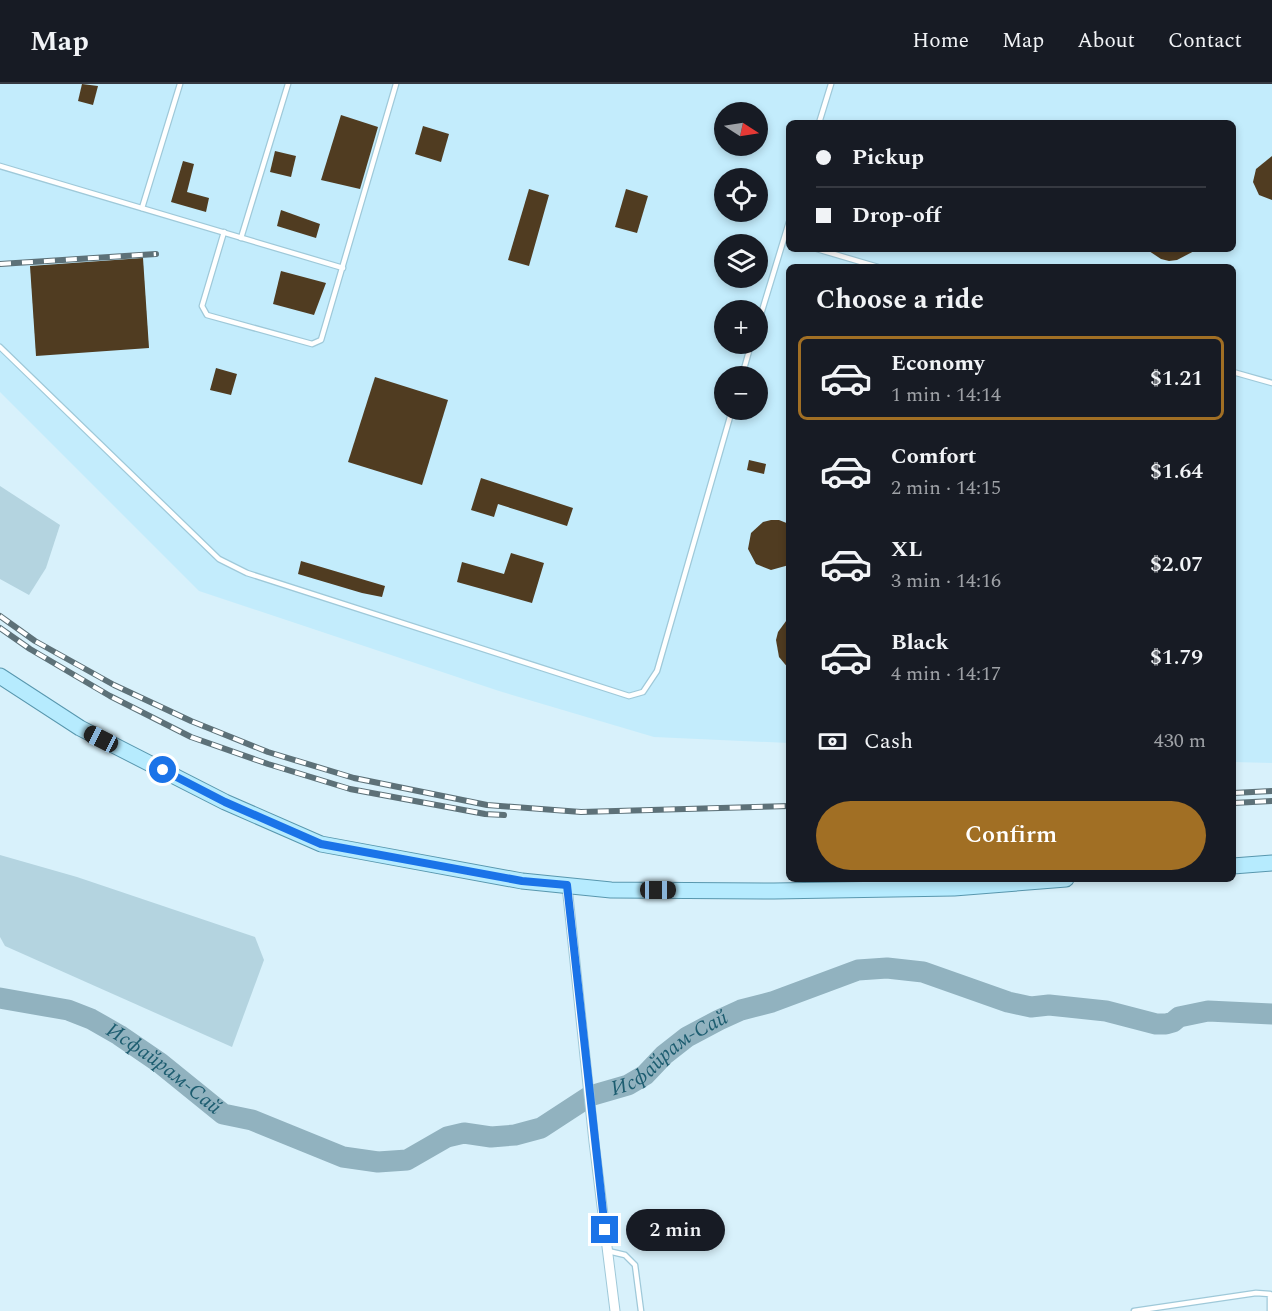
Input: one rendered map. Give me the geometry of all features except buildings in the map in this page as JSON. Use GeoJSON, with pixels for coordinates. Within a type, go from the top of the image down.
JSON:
{"type":"FeatureCollection","features":[{"type":"Feature","properties":{"kind":"main road"},"geometry":{"type":"LineString","coordinates":[[0,676],[80,728],[225,802],[321,844],[522,881],[611,890],[774,891],[954,888],[1029,882]]}},
{"type":"Feature","properties":{"kind":"main road"},"geometry":{"type":"LineString","coordinates":[[1236,866],[1272,863]]}},
{"type":"Feature","properties":{"kind":"street"},"geometry":{"type":"LineString","coordinates":[[567,885],[594,1142],[615,1311]]}},
{"type":"Feature","properties":{"kind":"lane"},"geometry":{"type":"LineString","coordinates":[[142,208],[180,84]]}},
{"type":"Feature","properties":{"kind":"lane"},"geometry":{"type":"LineString","coordinates":[[241,238],[288,84]]}},
{"type":"Feature","properties":{"kind":"lane"},"geometry":{"type":"LineString","coordinates":[[224,232],[202,306],[207,315],[312,344],[321,340],[396,84]]}},
{"type":"Feature","properties":{"kind":"lane"},"geometry":{"type":"LineString","coordinates":[[820,120],[831,84]]}},
{"type":"Feature","properties":{"kind":"lane"},"geometry":{"type":"LineString","coordinates":[[0,166],[343,268]]}},
{"type":"Feature","properties":{"kind":"lane"},"geometry":{"type":"LineString","coordinates":[[766,300],[786,240]]}},
{"type":"Feature","properties":{"kind":"lane"},"geometry":{"type":"LineString","coordinates":[[827,252],[868,264]]}},
{"type":"Feature","properties":{"kind":"lane"},"geometry":{"type":"LineString","coordinates":[[0,347],[219,559],[247,573],[628,696],[643,692],[657,671],[729,420]]}},
{"type":"Feature","properties":{"kind":"lane"},"geometry":{"type":"LineString","coordinates":[[1236,373],[1272,383]]}},
{"type":"Feature","properties":{"kind":"lane"},"geometry":{"type":"LineString","coordinates":[[608,1251],[625,1255],[635,1265],[641,1311]]}},
{"type":"Feature","properties":{"kind":"lane"},"geometry":{"type":"LineString","coordinates":[[1134,1311],[1256,1293],[1271,1294],[1270,1311]]}},
{"type":"Feature","properties":{"kind":"shaded area"},"geometry":{"type":"Polygon","coordinates":[[[0,84],[1272,84],[1272,763],[1236,762],[1236,264],[786,264],[786,743],[654,737],[499,691],[199,591],[0,392],[0,84]]]}},
{"type":"Feature","properties":{"kind":"shaded area"},"geometry":{"type":"Polygon","coordinates":[[[0,486],[60,525],[46,568],[29,595],[0,579],[0,486]]]}},
{"type":"Feature","properties":{"kind":"shaded area"},"geometry":{"type":"Polygon","coordinates":[[[0,855],[77,877],[255,937],[264,960],[232,1047],[5,946],[0,937],[0,855]]]}},
{"type":"Feature","properties":{"kind":"waterway","name":"Исфайрам-Сай"},"geometry":{"type":"LineString","coordinates":[[0,998],[68,1010],[91,1019],[160,1063],[223,1114],[252,1120],[343,1157],[378,1162],[407,1160],[447,1137],[464,1133],[491,1137],[515,1135],[541,1128],[590,1096],[628,1085],[645,1075],[664,1055],[687,1037],[719,1020],[741,1010],[772,1002],[858,970],[887,968],[923,972],[1008,1002],[1031,1007],[1049,1005],[1106,1011],[1156,1024],[1166,1024],[1179,1017],[1208,1011],[1272,1014]]}},
{"type":"Feature","properties":{"kind":"railway"},"geometry":{"type":"LineString","coordinates":[[0,264],[156,254]]}},
{"type":"Feature","properties":{"kind":"railway"},"geometry":{"type":"LineString","coordinates":[[0,616],[35,641],[114,685],[191,721],[268,752],[354,778],[487,805],[581,812],[786,806]]}},
{"type":"Feature","properties":{"kind":"railway"},"geometry":{"type":"LineString","coordinates":[[0,628],[30,649],[110,696],[191,737],[350,789],[485,814],[504,815]]}},
{"type":"Feature","properties":{"kind":"railway"},"geometry":{"type":"LineString","coordinates":[[1236,793],[1272,791]]}},
{"type":"Feature","properties":{"kind":"railway"},"geometry":{"type":"LineString","coordinates":[[1236,803],[1272,801]]}},
{"type":"Feature","properties":{"kind":"route"},"geometry":{"type":"LineString","coordinates":[[163,770],[225,802],[321,844],[522,881],[567,885],[605,1230]]}}]}
